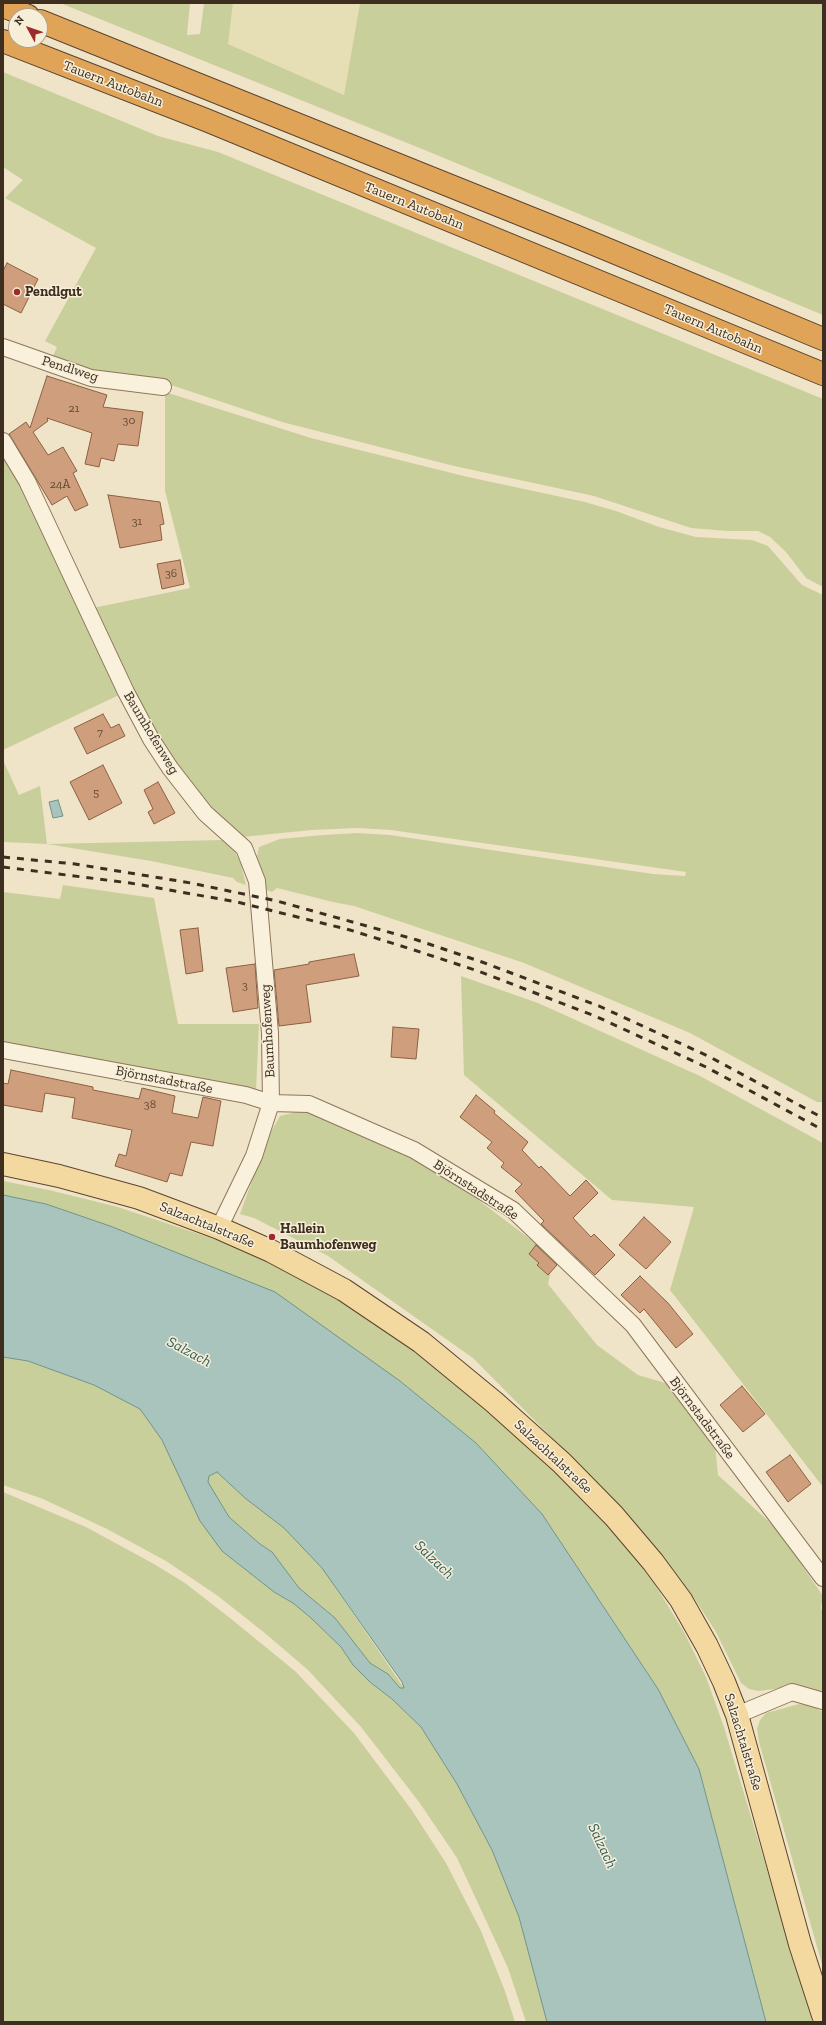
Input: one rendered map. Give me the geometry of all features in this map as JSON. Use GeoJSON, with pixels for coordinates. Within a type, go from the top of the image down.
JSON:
{"type":"FeatureCollection","features":[{"type":"Feature","properties":{"kind":"highway"},"geometry":{"type":"LineString","coordinates":[[48,24],[516,213],[823,339]]}},
{"type":"Feature","properties":{"kind":"highway","name":"Tauern Autobahn"},"geometry":{"type":"LineString","coordinates":[[3,41],[213,123],[823,374]]}},
{"type":"Feature","properties":{"kind":"main road","name":"Salzachtalstraße"},"geometry":{"type":"LineString","coordinates":[[3,1164],[59,1176],[139,1198],[219,1228],[271,1251],[344,1290],[421,1342],[494,1402],[562,1463],[614,1516],[653,1562],[681,1600],[707,1646],[737,1715],[800,1944],[823,2015]]}},
{"type":"Feature","properties":{"kind":"street","name":"Pendlweg"},"geometry":{"type":"LineString","coordinates":[[3,347],[91,378],[163,387]]}},
{"type":"Feature","properties":{"kind":"street","name":"Baumhofenweg"},"geometry":{"type":"LineString","coordinates":[[3,441],[27,481],[126,692],[151,739],[170,768],[205,813],[244,848],[257,881],[270,1033],[271,1103],[254,1156],[219,1228]]}},
{"type":"Feature","properties":{"kind":"street","name":"Björnstadstraße"},"geometry":{"type":"LineString","coordinates":[[3,1050],[246,1095],[271,1103],[309,1104],[414,1150],[513,1210],[633,1325],[823,1578]]}},
{"type":"Feature","properties":{"kind":"street"},"geometry":{"type":"LineString","coordinates":[[737,1715],[792,1692],[823,1701]]}},
{"type":"Feature","properties":{"kind":"shaded area"},"geometry":{"type":"Polygon","coordinates":[[[233,3],[360,3],[344,95],[228,44],[233,3]]]}},
{"type":"Feature","properties":{"kind":"green space"},"geometry":{"type":"Polygon","coordinates":[[[60,3],[190,3],[187,35],[200,34],[204,3],[233,3],[228,44],[344,95],[360,3],[823,3],[823,315],[427,151],[60,3]]]}},
{"type":"Feature","properties":{"kind":"green space"},"geometry":{"type":"Polygon","coordinates":[[[3,72],[158,136],[218,152],[823,399],[823,587],[806,578],[786,552],[770,537],[758,531],[727,531],[691,528],[594,496],[454,466],[282,422],[174,386],[149,381],[91,374],[51,360],[57,347],[45,341],[96,248],[5,198],[23,180],[3,167],[3,72]]]}},
{"type":"Feature","properties":{"kind":"green space"},"geometry":{"type":"Polygon","coordinates":[[[165,392],[311,438],[468,477],[585,502],[616,511],[659,527],[696,537],[752,540],[768,546],[802,585],[823,595],[823,1102],[817,1102],[690,1033],[524,963],[354,906],[277,888],[272,892],[266,890],[257,856],[259,847],[280,839],[357,833],[390,835],[653,874],[685,876],[686,872],[391,830],[358,828],[312,830],[242,837],[211,809],[171,763],[142,710],[93,608],[190,588],[165,491],[165,392]]]}},
{"type":"Feature","properties":{"kind":"green space"},"geometry":{"type":"Polygon","coordinates":[[[3,451],[27,488],[119,695],[3,750],[3,451]]]}},
{"type":"Feature","properties":{"kind":"green space"},"geometry":{"type":"Polygon","coordinates":[[[3,760],[19,795],[40,786],[47,844],[3,842],[3,760]]]}},
{"type":"Feature","properties":{"kind":"green space"},"geometry":{"type":"Polygon","coordinates":[[[222,840],[235,852],[241,864],[246,885],[237,882],[233,878],[151,861],[47,844],[222,840]]]}},
{"type":"Feature","properties":{"kind":"green space"},"geometry":{"type":"Polygon","coordinates":[[[63,885],[154,898],[178,1024],[259,1024],[256,1091],[3,1043],[3,892],[60,899],[63,885]]]}},
{"type":"Feature","properties":{"kind":"green space"},"geometry":{"type":"Polygon","coordinates":[[[461,976],[538,1003],[700,1076],[823,1143],[823,1487],[670,1290],[694,1207],[612,1200],[464,1075],[461,976]]]}},
{"type":"Feature","properties":{"kind":"green space"},"geometry":{"type":"Polygon","coordinates":[[[296,1112],[315,1113],[418,1161],[477,1199],[554,1257],[548,1284],[597,1345],[638,1375],[669,1384],[715,1445],[718,1475],[777,1529],[823,1596],[821,1608],[823,1612],[823,1693],[799,1686],[758,1691],[749,1689],[741,1683],[716,1632],[694,1598],[667,1562],[619,1506],[473,1358],[328,1256],[254,1218],[240,1214],[267,1139],[280,1116],[296,1112]]]}},
{"type":"Feature","properties":{"kind":"green space"},"geometry":{"type":"Polygon","coordinates":[[[3,1181],[49,1190],[118,1207],[241,1248],[312,1284],[368,1316],[420,1352],[471,1394],[586,1499],[625,1544],[654,1583],[684,1632],[706,1677],[724,1727],[813,2022],[766,2022],[699,1769],[658,1689],[542,1514],[476,1443],[400,1381],[110,1226],[46,1204],[3,1195],[3,1181]]]}},
{"type":"Feature","properties":{"kind":"green space"},"geometry":{"type":"Polygon","coordinates":[[[3,1357],[28,1361],[94,1385],[140,1409],[162,1440],[186,1490],[222,1551],[274,1592],[293,1603],[311,1618],[341,1647],[353,1665],[370,1682],[392,1699],[421,1727],[457,1784],[492,1850],[519,1917],[547,2022],[526,2022],[508,1968],[457,1858],[419,1802],[361,1727],[308,1670],[218,1596],[166,1561],[107,1529],[43,1499],[3,1485],[3,1357]]]}},
{"type":"Feature","properties":{"kind":"green space"},"geometry":{"type":"Polygon","coordinates":[[[217,1472],[245,1498],[284,1528],[322,1568],[404,1688],[400,1688],[388,1674],[370,1663],[335,1618],[299,1588],[272,1553],[229,1517],[208,1482],[209,1476],[217,1472]]]}},
{"type":"Feature","properties":{"kind":"green space"},"geometry":{"type":"Polygon","coordinates":[[[3,1492],[86,1527],[154,1564],[185,1583],[295,1671],[354,1733],[411,1809],[446,1863],[481,1931],[505,1991],[515,2022],[3,2022],[3,1492]]]}},
{"type":"Feature","properties":{"kind":"green space"},"geometry":{"type":"Polygon","coordinates":[[[799,1704],[810,1705],[823,1712],[823,1968],[759,1742],[757,1729],[760,1720],[766,1713],[799,1704]]]}},
{"type":"Feature","properties":{"kind":"water"},"geometry":{"type":"Polygon","coordinates":[[[58,800],[63,816],[53,818],[49,802],[58,800]]]}},
{"type":"Feature","properties":{"kind":"water","name":"Salzach"},"geometry":{"type":"Polygon","coordinates":[[[3,1195],[46,1204],[110,1226],[275,1292],[400,1381],[476,1443],[542,1514],[658,1689],[699,1769],[766,2022],[547,2022],[519,1917],[492,1850],[457,1784],[421,1727],[392,1699],[370,1682],[353,1665],[341,1647],[311,1618],[293,1603],[274,1592],[222,1551],[200,1521],[162,1440],[140,1409],[94,1385],[28,1361],[3,1357],[3,1195]],[[217,1472],[209,1476],[208,1482],[229,1517],[260,1544],[272,1552],[299,1588],[335,1618],[370,1663],[388,1674],[400,1688],[404,1688],[402,1682],[322,1568],[284,1528],[245,1498],[217,1472]]]}},
{"type":"Feature","properties":{"kind":"building","name":"Pendlgut"},"geometry":{"type":"Polygon","coordinates":[[[7,263],[38,279],[21,313],[3,304],[3,271],[7,263]]]}},
{"type":"Feature","properties":{"kind":"building"},"geometry":{"type":"Polygon","coordinates":[[[47,376],[107,395],[103,407],[143,412],[138,446],[118,444],[114,461],[101,458],[99,467],[85,464],[92,433],[47,418],[48,421],[33,432],[48,455],[63,447],[77,471],[73,473],[88,505],[75,511],[67,496],[52,505],[9,434],[26,422],[30,428],[47,376]]]}},
{"type":"Feature","properties":{"kind":"building"},"geometry":{"type":"Polygon","coordinates":[[[108,495],[160,502],[164,524],[160,525],[162,540],[120,548],[108,495]]]}},
{"type":"Feature","properties":{"kind":"building"},"geometry":{"type":"Polygon","coordinates":[[[180,560],[184,584],[162,589],[157,564],[180,560]]]}},
{"type":"Feature","properties":{"kind":"building"},"geometry":{"type":"Polygon","coordinates":[[[103,714],[111,728],[119,724],[125,736],[87,754],[74,728],[103,714]]]}},
{"type":"Feature","properties":{"kind":"building"},"geometry":{"type":"Polygon","coordinates":[[[103,765],[122,803],[89,820],[70,782],[103,765]]]}},
{"type":"Feature","properties":{"kind":"building"},"geometry":{"type":"Polygon","coordinates":[[[158,782],[175,813],[154,824],[148,812],[153,809],[144,790],[158,782]]]}},
{"type":"Feature","properties":{"kind":"building"},"geometry":{"type":"Polygon","coordinates":[[[198,928],[203,971],[186,974],[180,930],[198,928]]]}},
{"type":"Feature","properties":{"kind":"building"},"geometry":{"type":"Polygon","coordinates":[[[354,954],[359,976],[306,985],[311,1022],[279,1026],[274,970],[354,954]]]}},
{"type":"Feature","properties":{"kind":"building"},"geometry":{"type":"Polygon","coordinates":[[[255,964],[258,1008],[233,1012],[226,968],[255,964]]]}},
{"type":"Feature","properties":{"kind":"building"},"geometry":{"type":"Polygon","coordinates":[[[393,1027],[419,1029],[416,1059],[391,1057],[393,1027]]]}},
{"type":"Feature","properties":{"kind":"building"},"geometry":{"type":"Polygon","coordinates":[[[11,1070],[93,1087],[93,1090],[139,1099],[142,1088],[175,1096],[172,1113],[198,1118],[203,1097],[221,1101],[213,1146],[191,1142],[182,1176],[170,1173],[167,1182],[115,1166],[119,1154],[126,1156],[132,1130],[72,1118],[75,1098],[45,1093],[42,1112],[3,1105],[3,1083],[8,1084],[11,1070]]]}},
{"type":"Feature","properties":{"kind":"building"},"geometry":{"type":"Polygon","coordinates":[[[476,1095],[495,1111],[494,1113],[528,1142],[522,1150],[539,1168],[541,1166],[570,1196],[586,1180],[598,1193],[573,1218],[591,1237],[594,1234],[615,1255],[595,1275],[541,1224],[544,1221],[515,1191],[522,1184],[501,1167],[504,1163],[487,1148],[492,1142],[460,1117],[476,1095]]]}},
{"type":"Feature","properties":{"kind":"building"},"geometry":{"type":"Polygon","coordinates":[[[644,1217],[671,1242],[646,1269],[619,1245],[644,1217]]]}},
{"type":"Feature","properties":{"kind":"building"},"geometry":{"type":"Polygon","coordinates":[[[536,1245],[557,1265],[548,1275],[537,1265],[539,1263],[529,1254],[536,1245]]]}},
{"type":"Feature","properties":{"kind":"building"},"geometry":{"type":"Polygon","coordinates":[[[640,1276],[668,1303],[693,1334],[676,1348],[644,1309],[640,1313],[621,1295],[640,1276]]]}},
{"type":"Feature","properties":{"kind":"building"},"geometry":{"type":"Polygon","coordinates":[[[742,1386],[765,1414],[743,1432],[720,1405],[742,1386]]]}},
{"type":"Feature","properties":{"kind":"building"},"geometry":{"type":"Polygon","coordinates":[[[790,1455],[811,1484],[788,1502],[766,1472],[790,1455]]]}},
{"type":"Feature","properties":{"kind":"railway"},"geometry":{"type":"LineString","coordinates":[[3,857],[75,864],[191,883],[277,901],[417,940],[482,962],[599,1006],[710,1057],[823,1118]]}},
{"type":"Feature","properties":{"kind":"railway"},"geometry":{"type":"LineString","coordinates":[[3,867],[130,883],[237,902],[350,930],[414,950],[478,971],[595,1016],[706,1067],[823,1130]]}},
{"type":"Feature","properties":{"kind":"place","name":"Pendlgut"},"geometry":{"type":"Point","coordinates":[17,292]}},
{"type":"Feature","properties":{"kind":"place","name":"Hallein Baumhofenweg"},"geometry":{"type":"Point","coordinates":[272,1237]}}]}
